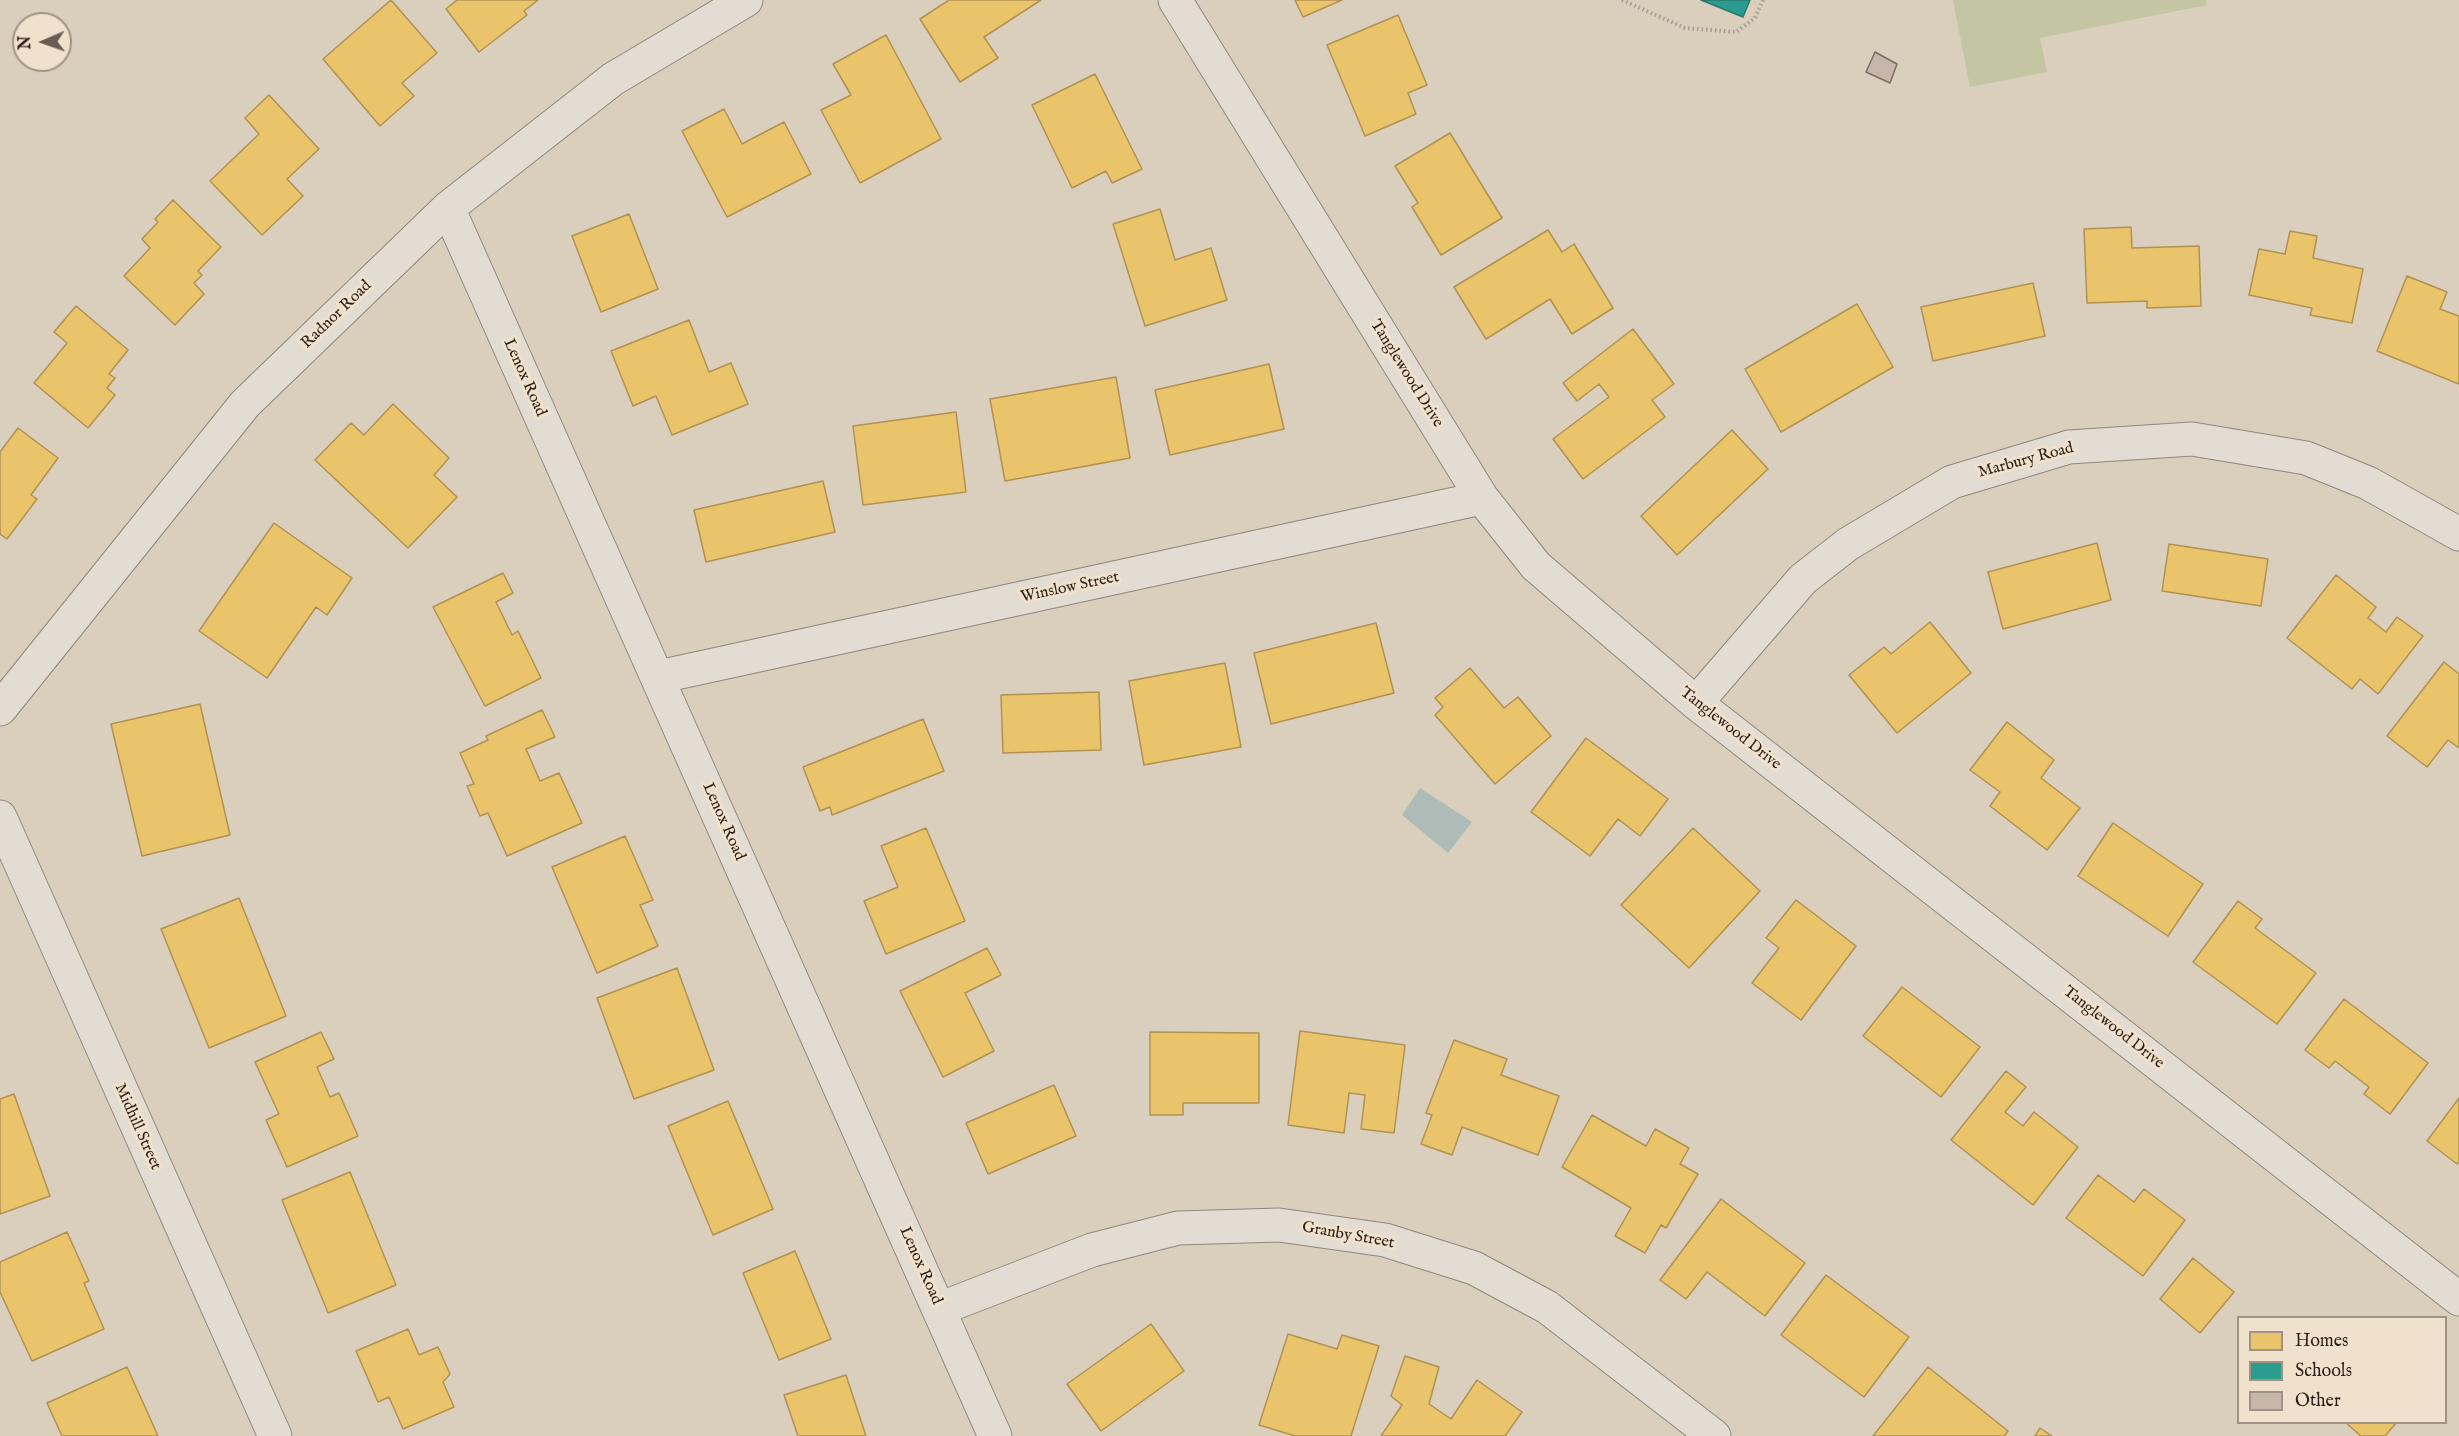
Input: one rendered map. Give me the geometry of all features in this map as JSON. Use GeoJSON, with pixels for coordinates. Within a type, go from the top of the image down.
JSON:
{"type":"FeatureCollection","features":[{"type":"Feature","properties":{"kind":"street","name":"Radnor Road"},"geometry":{"type":"LineString","coordinates":[[0,709],[245,404],[448,208],[613,79],[746,0]]}},
{"type":"Feature","properties":{"kind":"street","name":"Tanglewood Drive"},"geometry":{"type":"LineString","coordinates":[[1175,0],[1482,498],[1536,566],[1696,703],[2459,1299]]}},
{"type":"Feature","properties":{"kind":"street","name":"Lenox Road"},"geometry":{"type":"LineString","coordinates":[[448,208],[995,1436]]}},
{"type":"Feature","properties":{"kind":"street","name":"Marbury Road"},"geometry":{"type":"LineString","coordinates":[[1696,703],[1803,579],[1848,544],[1952,482],[2069,447],[2192,439],[2306,458],[2368,483],[2459,534]]}},
{"type":"Feature","properties":{"kind":"street","name":"Winslow Street"},"geometry":{"type":"LineString","coordinates":[[658,677],[1482,498]]}},
{"type":"Feature","properties":{"kind":"street","name":"Midhill Street"},"geometry":{"type":"LineString","coordinates":[[0,817],[275,1436]]}},
{"type":"Feature","properties":{"kind":"street","name":"Granby Street"},"geometry":{"type":"LineString","coordinates":[[939,1310],[1092,1250],[1178,1228],[1279,1224],[1385,1240],[1474,1268],[1547,1307],[1714,1436]]}},
{"type":"Feature","properties":{"kind":"path"},"geometry":{"type":"LineString","coordinates":[[1622,0],[1685,28],[1736,32],[1755,18],[1763,0]]}},
{"type":"Feature","properties":{"kind":"green space"},"geometry":{"type":"Polygon","coordinates":[[[1953,0],[2206,0],[2207,5],[2040,38],[2047,72],[1970,87],[1953,0]]]}},
{"type":"Feature","properties":{"kind":"shaded area"},"geometry":{"type":"Polygon","coordinates":[[[1420,788],[1472,822],[1448,853],[1402,815],[1420,788]]]}},
{"type":"Feature","properties":{"kind":"building: Homes"},"geometry":{"type":"Polygon","coordinates":[[[391,0],[437,53],[402,83],[414,96],[380,126],[323,59],[391,0]]]}},
{"type":"Feature","properties":{"kind":"building: Homes"},"geometry":{"type":"Polygon","coordinates":[[[457,0],[538,0],[524,11],[527,15],[479,52],[446,9],[457,0]]]}},
{"type":"Feature","properties":{"kind":"building: Homes"},"geometry":{"type":"Polygon","coordinates":[[[949,0],[1041,0],[984,37],[998,58],[960,82],[920,19],[949,0]]]}},
{"type":"Feature","properties":{"kind":"building: Homes"},"geometry":{"type":"Polygon","coordinates":[[[1295,0],[1342,0],[1303,17],[1295,0]]]}},
{"type":"Feature","properties":{"kind":"building: Homes"},"geometry":{"type":"Polygon","coordinates":[[[1398,15],[1427,85],[1408,93],[1416,114],[1365,136],[1327,45],[1398,15]]]}},
{"type":"Feature","properties":{"kind":"building: Homes"},"geometry":{"type":"Polygon","coordinates":[[[886,35],[941,139],[860,183],[821,110],[851,95],[833,64],[886,35]]]}},
{"type":"Feature","properties":{"kind":"building: Homes"},"geometry":{"type":"Polygon","coordinates":[[[1095,74],[1142,169],[1112,183],[1106,171],[1072,188],[1032,105],[1095,74]]]}},
{"type":"Feature","properties":{"kind":"building: Homes"},"geometry":{"type":"Polygon","coordinates":[[[269,95],[319,149],[287,179],[303,196],[262,235],[210,181],[259,134],[245,118],[269,95]]]}},
{"type":"Feature","properties":{"kind":"building: Homes"},"geometry":{"type":"Polygon","coordinates":[[[724,109],[742,144],[784,122],[811,174],[727,217],[682,131],[724,109]]]}},
{"type":"Feature","properties":{"kind":"building: Homes"},"geometry":{"type":"Polygon","coordinates":[[[1450,133],[1502,218],[1441,255],[1412,207],[1418,203],[1395,166],[1450,133]]]}},
{"type":"Feature","properties":{"kind":"building: Homes"},"geometry":{"type":"Polygon","coordinates":[[[173,200],[221,247],[198,271],[202,275],[194,283],[204,294],[175,325],[124,276],[150,248],[142,239],[158,222],[155,219],[173,200]]]}},
{"type":"Feature","properties":{"kind":"building: Homes"},"geometry":{"type":"Polygon","coordinates":[[[1160,209],[1175,260],[1211,248],[1227,300],[1145,326],[1113,224],[1160,209]]]}},
{"type":"Feature","properties":{"kind":"building: Homes"},"geometry":{"type":"Polygon","coordinates":[[[629,214],[658,289],[601,312],[572,236],[629,214]]]}},
{"type":"Feature","properties":{"kind":"building: Homes"},"geometry":{"type":"Polygon","coordinates":[[[2131,227],[2132,248],[2199,246],[2201,306],[2147,308],[2147,301],[2087,303],[2084,229],[2131,227]]]}},
{"type":"Feature","properties":{"kind":"building: Homes"},"geometry":{"type":"Polygon","coordinates":[[[1548,230],[1562,252],[1574,244],[1613,308],[1572,334],[1550,299],[1486,339],[1454,287],[1548,230]]]}},
{"type":"Feature","properties":{"kind":"building: Homes"},"geometry":{"type":"Polygon","coordinates":[[[2290,231],[2317,236],[2313,258],[2363,269],[2352,323],[2310,315],[2312,308],[2249,295],[2259,249],[2285,254],[2290,231]]]}},
{"type":"Feature","properties":{"kind":"building: Homes"},"geometry":{"type":"Polygon","coordinates":[[[2407,276],[2447,292],[2440,309],[2459,316],[2459,384],[2377,351],[2407,276]]]}},
{"type":"Feature","properties":{"kind":"building: Homes"},"geometry":{"type":"Polygon","coordinates":[[[2033,283],[2045,336],[1933,361],[1921,307],[2033,283]]]}},
{"type":"Feature","properties":{"kind":"building: Homes"},"geometry":{"type":"Polygon","coordinates":[[[1857,304],[1893,367],[1781,432],[1745,369],[1857,304]]]}},
{"type":"Feature","properties":{"kind":"building: Homes"},"geometry":{"type":"Polygon","coordinates":[[[76,306],[128,350],[109,374],[115,378],[107,388],[115,395],[88,428],[34,383],[67,343],[54,332],[76,306]]]}},
{"type":"Feature","properties":{"kind":"building: Homes"},"geometry":{"type":"Polygon","coordinates":[[[689,320],[709,372],[731,363],[748,404],[672,435],[656,396],[633,406],[611,351],[689,320]]]}},
{"type":"Feature","properties":{"kind":"building: Homes"},"geometry":{"type":"Polygon","coordinates":[[[1633,329],[1674,384],[1652,400],[1665,417],[1583,479],[1553,439],[1609,397],[1599,384],[1577,401],[1563,383],[1633,329]]]}},
{"type":"Feature","properties":{"kind":"building: Homes"},"geometry":{"type":"Polygon","coordinates":[[[1269,364],[1284,429],[1170,455],[1155,390],[1269,364]]]}},
{"type":"Feature","properties":{"kind":"building: Homes"},"geometry":{"type":"Polygon","coordinates":[[[1116,377],[1130,458],[1005,481],[990,399],[1116,377]]]}},
{"type":"Feature","properties":{"kind":"building: Homes"},"geometry":{"type":"Polygon","coordinates":[[[393,404],[449,458],[434,475],[457,497],[408,548],[315,460],[351,423],[364,435],[393,404]]]}},
{"type":"Feature","properties":{"kind":"building: Homes"},"geometry":{"type":"Polygon","coordinates":[[[956,412],[966,492],[863,505],[853,426],[956,412]]]}},
{"type":"Feature","properties":{"kind":"building: Homes"},"geometry":{"type":"Polygon","coordinates":[[[18,428],[58,458],[31,495],[37,499],[7,539],[0,534],[0,452],[18,428]]]}},
{"type":"Feature","properties":{"kind":"building: Homes"},"geometry":{"type":"Polygon","coordinates":[[[1732,430],[1768,469],[1677,555],[1641,516],[1732,430]]]}},
{"type":"Feature","properties":{"kind":"building: Homes"},"geometry":{"type":"Polygon","coordinates":[[[823,481],[835,532],[706,562],[694,510],[823,481]]]}},
{"type":"Feature","properties":{"kind":"building: Homes"},"geometry":{"type":"Polygon","coordinates":[[[274,523],[352,578],[327,615],[316,607],[267,678],[199,631],[274,523]]]}},
{"type":"Feature","properties":{"kind":"building: Homes"},"geometry":{"type":"Polygon","coordinates":[[[2097,543],[2111,600],[2003,629],[1988,572],[2097,543]]]}},
{"type":"Feature","properties":{"kind":"building: Homes"},"geometry":{"type":"Polygon","coordinates":[[[2169,544],[2268,559],[2261,606],[2162,591],[2169,544]]]}},
{"type":"Feature","properties":{"kind":"building: Homes"},"geometry":{"type":"Polygon","coordinates":[[[503,573],[513,593],[496,602],[512,635],[518,631],[541,678],[485,706],[433,607],[503,573]]]}},
{"type":"Feature","properties":{"kind":"building: Homes"},"geometry":{"type":"Polygon","coordinates":[[[2336,575],[2376,607],[2368,618],[2386,632],[2397,617],[2423,636],[2378,694],[2360,679],[2352,689],[2287,638],[2336,575]]]}},
{"type":"Feature","properties":{"kind":"building: Homes"},"geometry":{"type":"Polygon","coordinates":[[[1930,622],[1971,673],[1897,733],[1849,675],[1884,647],[1891,654],[1930,622]]]}},
{"type":"Feature","properties":{"kind":"building: Homes"},"geometry":{"type":"Polygon","coordinates":[[[1376,623],[1394,693],[1271,724],[1254,653],[1376,623]]]}},
{"type":"Feature","properties":{"kind":"building: Homes"},"geometry":{"type":"Polygon","coordinates":[[[2444,662],[2459,674],[2459,748],[2448,740],[2427,767],[2387,736],[2444,662]]]}},
{"type":"Feature","properties":{"kind":"building: Homes"},"geometry":{"type":"Polygon","coordinates":[[[1225,663],[1241,747],[1144,765],[1129,681],[1225,663]]]}},
{"type":"Feature","properties":{"kind":"building: Homes"},"geometry":{"type":"Polygon","coordinates":[[[1470,668],[1504,708],[1518,697],[1551,736],[1495,784],[1435,715],[1443,707],[1435,698],[1470,668]]]}},
{"type":"Feature","properties":{"kind":"building: Homes"},"geometry":{"type":"Polygon","coordinates":[[[1099,692],[1101,750],[1003,753],[1001,695],[1099,692]]]}},
{"type":"Feature","properties":{"kind":"building: Homes"},"geometry":{"type":"Polygon","coordinates":[[[200,704],[230,835],[142,856],[111,724],[200,704]]]}},
{"type":"Feature","properties":{"kind":"building: Homes"},"geometry":{"type":"Polygon","coordinates":[[[542,710],[555,737],[526,749],[540,781],[559,773],[582,823],[507,856],[488,813],[480,816],[467,786],[474,784],[460,753],[488,740],[486,736],[542,710]]]}},
{"type":"Feature","properties":{"kind":"building: Homes"},"geometry":{"type":"Polygon","coordinates":[[[923,719],[944,771],[832,815],[830,807],[820,811],[803,767],[923,719]]]}},
{"type":"Feature","properties":{"kind":"building: Homes"},"geometry":{"type":"Polygon","coordinates":[[[2007,722],[2054,760],[2041,778],[2080,808],[2047,850],[1990,806],[2000,792],[1970,770],[2007,722]]]}},
{"type":"Feature","properties":{"kind":"building: Homes"},"geometry":{"type":"Polygon","coordinates":[[[1586,738],[1668,799],[1640,836],[1618,819],[1590,856],[1531,812],[1586,738]]]}},
{"type":"Feature","properties":{"kind":"building: Homes"},"geometry":{"type":"Polygon","coordinates":[[[2113,823],[2203,884],[2168,936],[2078,876],[2113,823]]]}},
{"type":"Feature","properties":{"kind":"building: Homes"},"geometry":{"type":"Polygon","coordinates":[[[926,828],[965,921],[886,954],[864,901],[898,887],[881,846],[926,828]]]}},
{"type":"Feature","properties":{"kind":"building: Homes"},"geometry":{"type":"Polygon","coordinates":[[[1693,828],[1760,891],[1689,968],[1621,905],[1693,828]]]}},
{"type":"Feature","properties":{"kind":"building: Homes"},"geometry":{"type":"Polygon","coordinates":[[[625,836],[653,900],[640,905],[658,946],[597,973],[552,867],[625,836]]]}},
{"type":"Feature","properties":{"kind":"building: Homes"},"geometry":{"type":"Polygon","coordinates":[[[239,898],[286,1016],[209,1048],[161,929],[239,898]]]}},
{"type":"Feature","properties":{"kind":"building: Homes"},"geometry":{"type":"Polygon","coordinates":[[[1796,900],[1856,946],[1801,1020],[1752,983],[1779,948],[1766,938],[1796,900]]]}},
{"type":"Feature","properties":{"kind":"building: Homes"},"geometry":{"type":"Polygon","coordinates":[[[2238,901],[2262,919],[2255,928],[2316,973],[2277,1024],[2193,962],[2238,901]]]}},
{"type":"Feature","properties":{"kind":"building: Homes"},"geometry":{"type":"Polygon","coordinates":[[[987,948],[1001,975],[965,993],[994,1051],[943,1077],[900,991],[987,948]]]}},
{"type":"Feature","properties":{"kind":"building: Homes"},"geometry":{"type":"Polygon","coordinates":[[[677,968],[714,1070],[634,1099],[597,998],[677,968]]]}},
{"type":"Feature","properties":{"kind":"building: Homes"},"geometry":{"type":"Polygon","coordinates":[[[1902,987],[1980,1047],[1941,1097],[1863,1036],[1902,987]]]}},
{"type":"Feature","properties":{"kind":"building: Homes"},"geometry":{"type":"Polygon","coordinates":[[[2344,999],[2428,1063],[2390,1114],[2364,1094],[2369,1087],[2335,1061],[2329,1068],[2305,1050],[2344,999]]]}},
{"type":"Feature","properties":{"kind":"building: Homes"},"geometry":{"type":"Polygon","coordinates":[[[1300,1031],[1405,1045],[1394,1133],[1361,1129],[1365,1095],[1349,1093],[1344,1133],[1288,1125],[1300,1031]]]}},
{"type":"Feature","properties":{"kind":"building: Homes"},"geometry":{"type":"Polygon","coordinates":[[[321,1032],[334,1059],[317,1067],[330,1097],[339,1093],[358,1136],[287,1167],[266,1120],[279,1114],[255,1062],[321,1032]]]}},
{"type":"Feature","properties":{"kind":"building: Homes"},"geometry":{"type":"Polygon","coordinates":[[[1150,1032],[1259,1033],[1259,1103],[1183,1103],[1183,1115],[1150,1115],[1150,1032]]]}},
{"type":"Feature","properties":{"kind":"building: Homes"},"geometry":{"type":"Polygon","coordinates":[[[1454,1040],[1507,1059],[1501,1075],[1559,1096],[1538,1155],[1462,1127],[1452,1155],[1421,1144],[1432,1115],[1426,1113],[1454,1040]]]}},
{"type":"Feature","properties":{"kind":"building: Homes"},"geometry":{"type":"Polygon","coordinates":[[[2006,1071],[2026,1087],[2005,1112],[2023,1126],[2034,1112],[2078,1147],[2033,1205],[1951,1140],[2006,1071]]]}},
{"type":"Feature","properties":{"kind":"building: Homes"},"geometry":{"type":"Polygon","coordinates":[[[1054,1085],[1076,1136],[988,1174],[966,1123],[1054,1085]]]}},
{"type":"Feature","properties":{"kind":"building: Homes"},"geometry":{"type":"Polygon","coordinates":[[[14,1094],[50,1196],[0,1214],[0,1099],[14,1094]]]}},
{"type":"Feature","properties":{"kind":"building: Homes"},"geometry":{"type":"Polygon","coordinates":[[[2459,1098],[2459,1162],[2457,1164],[2427,1141],[2459,1098]]]}},
{"type":"Feature","properties":{"kind":"building: Homes"},"geometry":{"type":"Polygon","coordinates":[[[728,1101],[773,1209],[713,1235],[668,1126],[728,1101]]]}},
{"type":"Feature","properties":{"kind":"building: Homes"},"geometry":{"type":"Polygon","coordinates":[[[1592,1115],[1646,1146],[1655,1129],[1689,1148],[1680,1164],[1698,1174],[1666,1228],[1661,1225],[1645,1253],[1615,1236],[1631,1208],[1562,1167],[1592,1115]]]}},
{"type":"Feature","properties":{"kind":"building: Homes"},"geometry":{"type":"Polygon","coordinates":[[[350,1172],[396,1285],[328,1313],[282,1200],[350,1172]]]}},
{"type":"Feature","properties":{"kind":"building: Homes"},"geometry":{"type":"Polygon","coordinates":[[[2098,1175],[2134,1202],[2144,1189],[2185,1220],[2143,1276],[2066,1218],[2098,1175]]]}},
{"type":"Feature","properties":{"kind":"building: Homes"},"geometry":{"type":"Polygon","coordinates":[[[1721,1199],[1805,1263],[1765,1316],[1707,1272],[1686,1299],[1660,1280],[1721,1199]]]}},
{"type":"Feature","properties":{"kind":"building: Homes"},"geometry":{"type":"Polygon","coordinates":[[[67,1232],[89,1281],[84,1283],[104,1329],[32,1361],[0,1292],[0,1262],[67,1232]]]}},
{"type":"Feature","properties":{"kind":"building: Homes"},"geometry":{"type":"Polygon","coordinates":[[[795,1251],[831,1339],[779,1360],[743,1273],[795,1251]]]}},
{"type":"Feature","properties":{"kind":"building: Homes"},"geometry":{"type":"Polygon","coordinates":[[[2193,1258],[2234,1292],[2200,1333],[2160,1299],[2193,1258]]]}},
{"type":"Feature","properties":{"kind":"building: Homes"},"geometry":{"type":"Polygon","coordinates":[[[1826,1275],[1909,1337],[1864,1397],[1781,1335],[1826,1275]]]}},
{"type":"Feature","properties":{"kind":"building: Homes"},"geometry":{"type":"Polygon","coordinates":[[[1151,1324],[1184,1371],[1101,1431],[1067,1384],[1151,1324]]]}},
{"type":"Feature","properties":{"kind":"building: Homes"},"geometry":{"type":"Polygon","coordinates":[[[408,1329],[419,1355],[438,1347],[450,1374],[443,1382],[454,1407],[403,1429],[389,1397],[378,1402],[356,1351],[408,1329]]]}},
{"type":"Feature","properties":{"kind":"building: Homes"},"geometry":{"type":"Polygon","coordinates":[[[1288,1334],[1337,1349],[1342,1335],[1379,1346],[1351,1436],[1295,1436],[1259,1425],[1288,1334]]]}},
{"type":"Feature","properties":{"kind":"building: Homes"},"geometry":{"type":"Polygon","coordinates":[[[1405,1356],[1439,1367],[1429,1404],[1451,1419],[1477,1380],[1522,1412],[1505,1436],[1381,1436],[1402,1405],[1391,1396],[1405,1356]]]}},
{"type":"Feature","properties":{"kind":"building: Homes"},"geometry":{"type":"Polygon","coordinates":[[[127,1367],[158,1436],[62,1436],[47,1403],[127,1367]]]}},
{"type":"Feature","properties":{"kind":"building: Homes"},"geometry":{"type":"Polygon","coordinates":[[[1928,1367],[2008,1431],[2004,1436],[1873,1436],[1928,1367]]]}},
{"type":"Feature","properties":{"kind":"building: Homes"},"geometry":{"type":"Polygon","coordinates":[[[846,1375],[866,1436],[798,1436],[784,1395],[846,1375]]]}},
{"type":"Feature","properties":{"kind":"building: Homes"},"geometry":{"type":"Polygon","coordinates":[[[2347,1424],[2395,1424],[2385,1436],[2361,1436],[2347,1424]]]}},
{"type":"Feature","properties":{"kind":"building: Homes"},"geometry":{"type":"Polygon","coordinates":[[[2040,1428],[2052,1436],[2035,1436],[2040,1428]]]}},
{"type":"Feature","properties":{"kind":"building: Schools"},"geometry":{"type":"Polygon","coordinates":[[[1701,0],[1750,0],[1743,17],[1701,0]]]}},
{"type":"Feature","properties":{"kind":"building: Other"},"geometry":{"type":"Polygon","coordinates":[[[1875,52],[1897,64],[1890,83],[1866,72],[1875,52]]]}}]}
